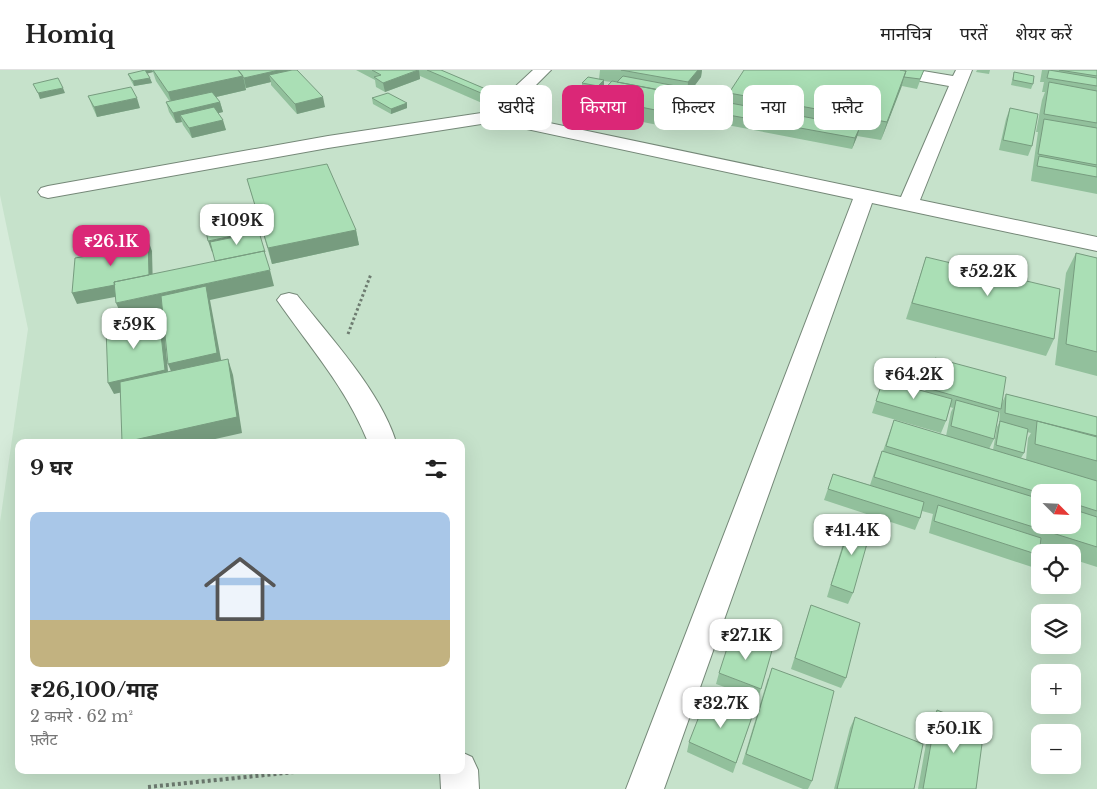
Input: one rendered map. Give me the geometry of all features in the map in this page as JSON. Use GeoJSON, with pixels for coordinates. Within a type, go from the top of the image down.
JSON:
{"type":"FeatureCollection","features":[{"type":"Feature","properties":{"kind":"street"},"geometry":{"type":"LineString","coordinates":[[527,85],[543,70]]}},
{"type":"Feature","properties":{"kind":"street"},"geometry":{"type":"LineString","coordinates":[[887,70],[961,76],[908,204]]}},
{"type":"Feature","properties":{"kind":"street"},"geometry":{"type":"LineString","coordinates":[[48,192],[328,142],[480,119]]}},
{"type":"Feature","properties":{"kind":"street"},"geometry":{"type":"LineString","coordinates":[[552,129],[1097,244]]}},
{"type":"Feature","properties":{"kind":"street"},"geometry":{"type":"LineString","coordinates":[[644,789],[865,195]]}},
{"type":"Feature","properties":{"kind":"street"},"geometry":{"type":"LineString","coordinates":[[289,300],[337,363],[376,423],[381,439]]}},
{"type":"Feature","properties":{"kind":"street"},"geometry":{"type":"LineString","coordinates":[[459,774],[460,789]]}},
{"type":"Feature","properties":{"kind":"path"},"geometry":{"type":"LineString","coordinates":[[337,363],[371,274]]}},
{"type":"Feature","properties":{"kind":"path"},"geometry":{"type":"LineString","coordinates":[[148,787],[275,774]]}},
{"type":"Feature","properties":{"kind":"shaded area"},"geometry":{"type":"Polygon","coordinates":[[[0,70],[1097,70],[1097,789],[0,789],[0,522],[28,329],[0,195],[0,70]]]}},
{"type":"Feature","properties":{"kind":"building"},"geometry":{"type":"Polygon","coordinates":[[[145,70],[150,78],[133,81],[128,74],[145,70]]]}},
{"type":"Feature","properties":{"kind":"building"},"geometry":{"type":"Polygon","coordinates":[[[153,70],[238,70],[243,76],[168,92],[153,70]]]}},
{"type":"Feature","properties":{"kind":"building"},"geometry":{"type":"Polygon","coordinates":[[[238,70],[279,70],[244,78],[238,70]]]}},
{"type":"Feature","properties":{"kind":"building"},"geometry":{"type":"Polygon","coordinates":[[[297,70],[323,97],[295,104],[269,75],[297,70]]]}},
{"type":"Feature","properties":{"kind":"building"},"geometry":{"type":"Polygon","coordinates":[[[372,70],[418,70],[383,83],[374,77],[381,75],[372,70]]]}},
{"type":"Feature","properties":{"kind":"building"},"geometry":{"type":"Polygon","coordinates":[[[427,70],[441,70],[480,87],[480,93],[427,70]]]}},
{"type":"Feature","properties":{"kind":"building"},"geometry":{"type":"Polygon","coordinates":[[[621,70],[698,70],[688,82],[621,70]]]}},
{"type":"Feature","properties":{"kind":"building"},"geometry":{"type":"Polygon","coordinates":[[[744,70],[906,71],[887,122],[881,121],[881,85],[814,85],[814,109],[804,107],[804,85],[743,85],[743,96],[733,94],[733,87],[744,70]]]}},
{"type":"Feature","properties":{"kind":"building"},"geometry":{"type":"Polygon","coordinates":[[[900,70],[924,70],[920,79],[904,77],[906,71],[900,70]]]}},
{"type":"Feature","properties":{"kind":"building"},"geometry":{"type":"Polygon","coordinates":[[[1049,70],[1097,78],[1097,86],[1047,78],[1049,70]]]}},
{"type":"Feature","properties":{"kind":"building"},"geometry":{"type":"Polygon","coordinates":[[[1059,70],[1097,70],[1097,76],[1059,70]]]}},
{"type":"Feature","properties":{"kind":"building"},"geometry":{"type":"Polygon","coordinates":[[[1014,72],[1034,76],[1033,84],[1013,80],[1014,72]]]}},
{"type":"Feature","properties":{"kind":"building"},"geometry":{"type":"Polygon","coordinates":[[[623,76],[671,85],[654,85],[654,89],[644,87],[644,85],[617,82],[623,76]]]}},
{"type":"Feature","properties":{"kind":"building"},"geometry":{"type":"Polygon","coordinates":[[[588,77],[604,80],[599,85],[582,83],[588,77]]]}},
{"type":"Feature","properties":{"kind":"building"},"geometry":{"type":"Polygon","coordinates":[[[58,78],[63,88],[38,93],[33,84],[58,78]]]}},
{"type":"Feature","properties":{"kind":"building"},"geometry":{"type":"Polygon","coordinates":[[[612,81],[633,85],[608,85],[612,81]]]}},
{"type":"Feature","properties":{"kind":"building"},"geometry":{"type":"Polygon","coordinates":[[[1049,82],[1097,91],[1097,123],[1044,114],[1049,82]]]}},
{"type":"Feature","properties":{"kind":"building"},"geometry":{"type":"Polygon","coordinates":[[[131,87],[137,98],[94,107],[88,96],[131,87]]]}},
{"type":"Feature","properties":{"kind":"building"},"geometry":{"type":"Polygon","coordinates":[[[644,87],[654,89],[654,110],[644,108],[644,87]]]}},
{"type":"Feature","properties":{"kind":"building"},"geometry":{"type":"Polygon","coordinates":[[[212,92],[220,102],[173,113],[166,102],[212,92]]]}},
{"type":"Feature","properties":{"kind":"building"},"geometry":{"type":"Polygon","coordinates":[[[388,93],[407,103],[391,109],[372,98],[388,93]]]}},
{"type":"Feature","properties":{"kind":"building"},"geometry":{"type":"Polygon","coordinates":[[[733,104],[743,105],[743,118],[733,116],[733,104]]]}},
{"type":"Feature","properties":{"kind":"building"},"geometry":{"type":"Polygon","coordinates":[[[214,107],[223,120],[189,128],[180,115],[214,107]]]}},
{"type":"Feature","properties":{"kind":"building"},"geometry":{"type":"Polygon","coordinates":[[[1010,108],[1038,114],[1032,146],[1003,140],[1010,108]]]}},
{"type":"Feature","properties":{"kind":"building"},"geometry":{"type":"Polygon","coordinates":[[[804,117],[814,119],[814,130],[859,130],[855,138],[804,129],[804,117]]]}},
{"type":"Feature","properties":{"kind":"building"},"geometry":{"type":"Polygon","coordinates":[[[1044,119],[1097,128],[1097,165],[1038,154],[1044,119]]]}},
{"type":"Feature","properties":{"kind":"building"},"geometry":{"type":"Polygon","coordinates":[[[1039,156],[1097,167],[1097,177],[1037,166],[1039,156]]]}},
{"type":"Feature","properties":{"kind":"building"},"geometry":{"type":"Polygon","coordinates":[[[327,164],[356,230],[268,248],[247,179],[327,164]]]}},
{"type":"Feature","properties":{"kind":"building"},"geometry":{"type":"Polygon","coordinates":[[[253,217],[257,231],[208,241],[205,226],[253,217]]]}},
{"type":"Feature","properties":{"kind":"building"},"geometry":{"type":"Polygon","coordinates":[[[259,232],[265,252],[215,261],[210,242],[259,232]]]}},
{"type":"Feature","properties":{"kind":"building"},"geometry":{"type":"Polygon","coordinates":[[[148,240],[149,275],[114,282],[115,285],[72,293],[75,258],[128,249],[128,244],[148,240]]]}},
{"type":"Feature","properties":{"kind":"building"},"geometry":{"type":"Polygon","coordinates":[[[264,251],[270,270],[116,303],[114,282],[264,251]]]}},
{"type":"Feature","properties":{"kind":"building"},"geometry":{"type":"Polygon","coordinates":[[[1076,253],[1097,258],[1097,352],[1066,344],[1076,253]]]}},
{"type":"Feature","properties":{"kind":"building"},"geometry":{"type":"Polygon","coordinates":[[[926,257],[1060,289],[1054,339],[912,303],[926,257]]]}},
{"type":"Feature","properties":{"kind":"building"},"geometry":{"type":"Polygon","coordinates":[[[206,286],[217,353],[168,364],[161,296],[206,286]]]}},
{"type":"Feature","properties":{"kind":"building"},"geometry":{"type":"Polygon","coordinates":[[[159,317],[165,370],[108,383],[106,328],[159,317]]]}},
{"type":"Feature","properties":{"kind":"building"},"geometry":{"type":"Polygon","coordinates":[[[935,358],[1006,377],[1001,409],[927,388],[935,358]]]}},
{"type":"Feature","properties":{"kind":"building"},"geometry":{"type":"Polygon","coordinates":[[[228,359],[237,417],[138,439],[122,439],[120,382],[228,359]]]}},
{"type":"Feature","properties":{"kind":"building"},"geometry":{"type":"Polygon","coordinates":[[[883,380],[952,399],[946,421],[876,401],[883,380]]]}},
{"type":"Feature","properties":{"kind":"building"},"geometry":{"type":"Polygon","coordinates":[[[1006,394],[1097,417],[1097,436],[1005,413],[1006,394]]]}},
{"type":"Feature","properties":{"kind":"building"},"geometry":{"type":"Polygon","coordinates":[[[956,400],[999,412],[994,439],[951,426],[956,400]]]}},
{"type":"Feature","properties":{"kind":"building"},"geometry":{"type":"Polygon","coordinates":[[[894,420],[1097,481],[1097,511],[1081,506],[1081,484],[1031,484],[1031,490],[886,446],[894,420]]]}},
{"type":"Feature","properties":{"kind":"building"},"geometry":{"type":"Polygon","coordinates":[[[1000,421],[1028,429],[1024,453],[996,445],[1000,421]]]}},
{"type":"Feature","properties":{"kind":"building"},"geometry":{"type":"Polygon","coordinates":[[[1037,421],[1097,437],[1097,461],[1035,444],[1037,421]]]}},
{"type":"Feature","properties":{"kind":"building"},"geometry":{"type":"Polygon","coordinates":[[[882,451],[1031,496],[1031,526],[874,477],[882,451]]]}},
{"type":"Feature","properties":{"kind":"building"},"geometry":{"type":"Polygon","coordinates":[[[833,474],[924,502],[920,518],[828,489],[833,474]]]}},
{"type":"Feature","properties":{"kind":"building"},"geometry":{"type":"Polygon","coordinates":[[[938,505],[1041,538],[1040,544],[1031,544],[1031,552],[934,521],[938,505]]]}},
{"type":"Feature","properties":{"kind":"building"},"geometry":{"type":"Polygon","coordinates":[[[1081,512],[1097,517],[1097,547],[1056,534],[1081,534],[1081,512]]]}},
{"type":"Feature","properties":{"kind":"building"},"geometry":{"type":"Polygon","coordinates":[[[852,519],[872,526],[853,593],[831,585],[852,519]]]}},
{"type":"Feature","properties":{"kind":"building"},"geometry":{"type":"Polygon","coordinates":[[[811,605],[860,623],[846,678],[795,658],[811,605]]]}},
{"type":"Feature","properties":{"kind":"building"},"geometry":{"type":"Polygon","coordinates":[[[732,633],[773,647],[761,689],[719,673],[732,633]]]}},
{"type":"Feature","properties":{"kind":"building"},"geometry":{"type":"Polygon","coordinates":[[[772,668],[834,691],[812,781],[746,754],[772,668]]]}},
{"type":"Feature","properties":{"kind":"building"},"geometry":{"type":"Polygon","coordinates":[[[707,696],[753,714],[736,763],[689,742],[707,696]]]}},
{"type":"Feature","properties":{"kind":"building"},"geometry":{"type":"Polygon","coordinates":[[[937,710],[984,729],[976,789],[923,789],[937,710]]]}},
{"type":"Feature","properties":{"kind":"building"},"geometry":{"type":"Polygon","coordinates":[[[855,717],[923,744],[914,789],[837,789],[855,717]]]}}]}
